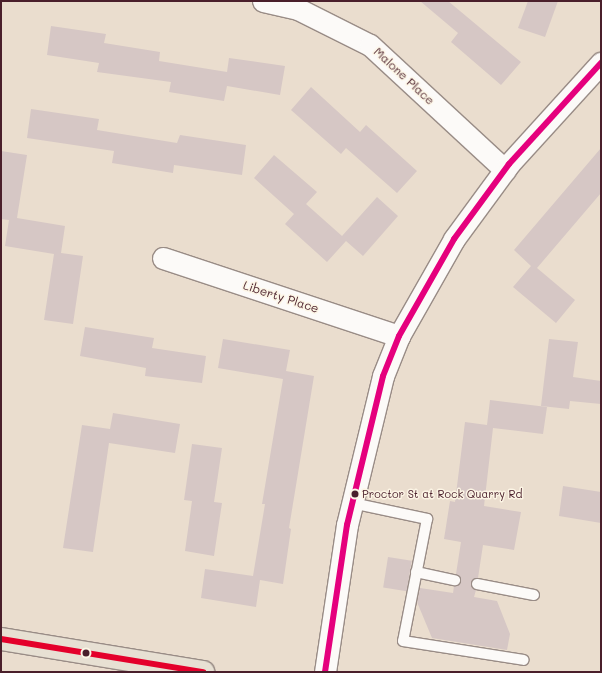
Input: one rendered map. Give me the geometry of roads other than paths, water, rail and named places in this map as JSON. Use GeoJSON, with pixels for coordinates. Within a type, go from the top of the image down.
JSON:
{"type":"FeatureCollection","features":[{"type":"Feature","properties":{"kind":"main road"},"geometry":{"type":"LineString","coordinates":[[1,639],[203,672]]}},
{"type":"Feature","properties":{"kind":"street","name":"Malone Place"},"geometry":{"type":"LineString","coordinates":[[263,1],[298,9],[370,45],[505,170]]}},
{"type":"Feature","properties":{"kind":"street"},"geometry":{"type":"LineString","coordinates":[[325,672],[352,503],[383,376],[399,336],[454,239],[505,170],[601,63]]}},
{"type":"Feature","properties":{"kind":"street","name":"Liberty Place"},"geometry":{"type":"LineString","coordinates":[[163,258],[399,336]]}},
{"type":"Feature","properties":{"kind":"lane"},"geometry":{"type":"LineString","coordinates":[[352,503],[427,519],[403,641],[524,660]]}},
{"type":"Feature","properties":{"kind":"lane"},"geometry":{"type":"LineString","coordinates":[[416,572],[455,580]]}},
{"type":"Feature","properties":{"kind":"lane"},"geometry":{"type":"LineString","coordinates":[[476,584],[534,595]]}},
{"type":"Feature","properties":{"kind":"place","name":"Proctor St at Rock Quarry Rd"},"geometry":{"type":"Point","coordinates":[355,494]}}]}
